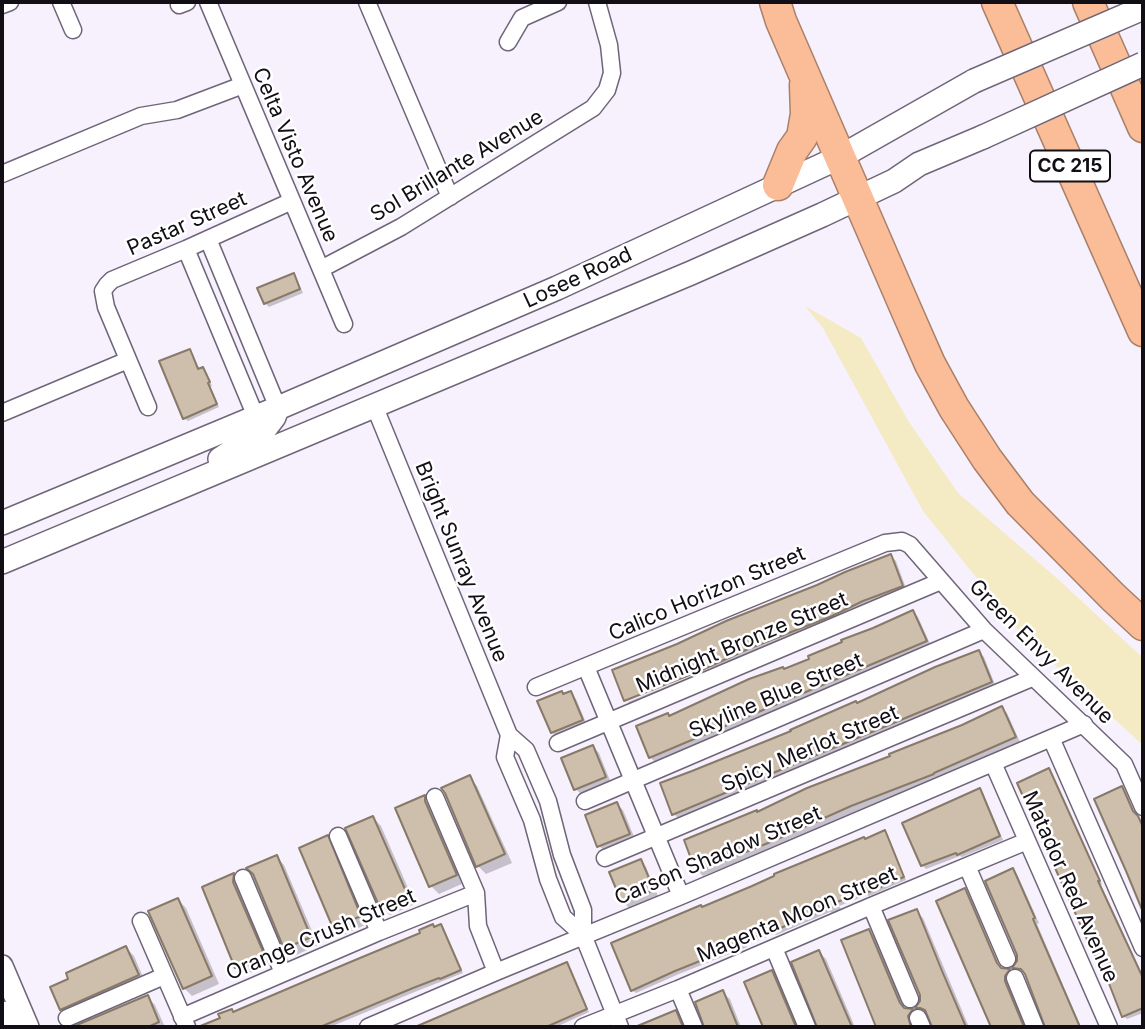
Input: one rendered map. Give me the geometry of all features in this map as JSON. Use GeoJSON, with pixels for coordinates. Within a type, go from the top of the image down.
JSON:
{"type":"FeatureCollection","features":[{"type":"Feature","properties":{"kind":"highway"},"geometry":{"type":"LineString","coordinates":[[775,2],[930,364],[954,408],[1020,503],[1143,625]]}},
{"type":"Feature","properties":{"kind":"highway","name":"CC 215"},"geometry":{"type":"LineString","coordinates":[[997,2],[1143,331]]}},
{"type":"Feature","properties":{"kind":"highway"},"geometry":{"type":"LineString","coordinates":[[1087,2],[1143,127]]}},
{"type":"Feature","properties":{"kind":"highway"},"geometry":{"type":"LineString","coordinates":[[778,186],[792,151],[802,137],[806,114],[804,74]]}},
{"type":"Feature","properties":{"kind":"main road","name":"Losee Road"},"geometry":{"type":"LineString","coordinates":[[2,523],[545,294],[841,157],[975,81],[1143,8]]}},
{"type":"Feature","properties":{"kind":"main road","name":"Losee Road"},"geometry":{"type":"LineString","coordinates":[[2,562],[691,273],[894,181],[919,164],[1143,64]]}},
{"type":"Feature","properties":{"kind":"main road"},"geometry":{"type":"LineString","coordinates":[[174,490],[264,430],[278,408]]}},
{"type":"Feature","properties":{"kind":"street"},"geometry":{"type":"LineString","coordinates":[[2,5],[10,2]]}},
{"type":"Feature","properties":{"kind":"street"},"geometry":{"type":"LineString","coordinates":[[61,2],[73,30]]}},
{"type":"Feature","properties":{"kind":"street","name":"Celta Visto Avenue"},"geometry":{"type":"LineString","coordinates":[[208,2],[344,324]]}},
{"type":"Feature","properties":{"kind":"street"},"geometry":{"type":"LineString","coordinates":[[367,2],[450,197]]}},
{"type":"Feature","properties":{"kind":"street"},"geometry":{"type":"LineString","coordinates":[[508,42],[522,18],[558,2]]}},
{"type":"Feature","properties":{"kind":"street","name":"Sol Brillante Avenue"},"geometry":{"type":"LineString","coordinates":[[321,269],[401,227],[593,108],[607,90],[612,73],[609,45],[597,2]]}},
{"type":"Feature","properties":{"kind":"street"},"geometry":{"type":"LineString","coordinates":[[2,174],[142,116],[177,110],[243,85]]}},
{"type":"Feature","properties":{"kind":"street","name":"Pastar Street"},"geometry":{"type":"LineString","coordinates":[[128,360],[106,307],[103,291],[112,280],[292,201]]}},
{"type":"Feature","properties":{"kind":"street"},"geometry":{"type":"LineString","coordinates":[[208,239],[278,408]]}},
{"type":"Feature","properties":{"kind":"street"},"geometry":{"type":"LineString","coordinates":[[186,249],[256,417]]}},
{"type":"Feature","properties":{"kind":"street"},"geometry":{"type":"LineString","coordinates":[[2,413],[128,360],[148,407]]}},
{"type":"Feature","properties":{"kind":"street","name":"Bright Sunray Avenue"},"geometry":{"type":"LineString","coordinates":[[374,405],[509,735],[526,750],[548,802],[562,856],[583,910],[583,935],[618,1020]]}},
{"type":"Feature","properties":{"kind":"street","name":"Green Envy Avenue"},"geometry":{"type":"LineString","coordinates":[[895,541],[910,545],[984,630],[1124,764],[1143,807]]}},
{"type":"Feature","properties":{"kind":"street","name":"Calico Horizon Street"},"geometry":{"type":"LineString","coordinates":[[536,687],[895,541]]}},
{"type":"Feature","properties":{"kind":"street","name":"Midnight Bronze Street"},"geometry":{"type":"LineString","coordinates":[[558,743],[941,581]]}},
{"type":"Feature","properties":{"kind":"street","name":"Skyline Blue Street"},"geometry":{"type":"LineString","coordinates":[[585,801],[984,630]]}},
{"type":"Feature","properties":{"kind":"street"},"geometry":{"type":"LineString","coordinates":[[586,667],[681,896]]}},
{"type":"Feature","properties":{"kind":"street","name":"Spicy Merlot Street"},"geometry":{"type":"LineString","coordinates":[[605,858],[1032,678]]}},
{"type":"Feature","properties":{"kind":"street","name":"Carson Shadow Street"},"geometry":{"type":"LineString","coordinates":[[368,1027],[1084,724]]}},
{"type":"Feature","properties":{"kind":"street"},"geometry":{"type":"LineString","coordinates":[[1051,738],[1143,948]]}},
{"type":"Feature","properties":{"kind":"street","name":"Matador Red Avenue"},"geometry":{"type":"LineString","coordinates":[[993,763],[1109,1027]]}},
{"type":"Feature","properties":{"kind":"street"},"geometry":{"type":"LineString","coordinates":[[435,797],[476,893],[478,926],[496,972]]}},
{"type":"Feature","properties":{"kind":"street"},"geometry":{"type":"LineString","coordinates":[[338,836],[379,932]]}},
{"type":"Feature","properties":{"kind":"street","name":"Magenta Moon Street"},"geometry":{"type":"LineString","coordinates":[[583,1027],[618,1020],[678,989],[1027,841]]}},
{"type":"Feature","properties":{"kind":"street"},"geometry":{"type":"LineString","coordinates":[[967,866],[1007,959]]}},
{"type":"Feature","properties":{"kind":"street"},"geometry":{"type":"LineString","coordinates":[[243,878],[283,973]]}},
{"type":"Feature","properties":{"kind":"street","name":"Orange Crush Street"},"geometry":{"type":"LineString","coordinates":[[185,1022],[283,973],[476,893]]}},
{"type":"Feature","properties":{"kind":"street"},"geometry":{"type":"LineString","coordinates":[[871,906],[910,999]]}},
{"type":"Feature","properties":{"kind":"street"},"geometry":{"type":"LineString","coordinates":[[141,921],[185,1022]]}},
{"type":"Feature","properties":{"kind":"street"},"geometry":{"type":"LineString","coordinates":[[774,948],[807,1027]]}},
{"type":"Feature","properties":{"kind":"street"},"geometry":{"type":"LineString","coordinates":[[2,967],[28,1027]]}},
{"type":"Feature","properties":{"kind":"street"},"geometry":{"type":"LineString","coordinates":[[67,1018],[164,976]]}},
{"type":"Feature","properties":{"kind":"street"},"geometry":{"type":"LineString","coordinates":[[1014,978],[1035,1027]]}},
{"type":"Feature","properties":{"kind":"street"},"geometry":{"type":"LineString","coordinates":[[678,989],[694,1027]]}},
{"type":"Feature","properties":{"kind":"street"},"geometry":{"type":"LineString","coordinates":[[2,1012],[8,1027]]}},
{"type":"Feature","properties":{"kind":"sand"},"geometry":{"type":"Polygon","coordinates":[[[805,306],[861,338],[909,422],[958,493],[1060,581],[1143,658],[1143,745],[1023,636],[923,511],[823,328],[805,306]]]}},
{"type":"Feature","properties":{"kind":"building"},"geometry":{"type":"Polygon","coordinates":[[[294,273],[300,289],[264,304],[257,288],[294,273]]]}},
{"type":"Feature","properties":{"kind":"building"},"geometry":{"type":"Polygon","coordinates":[[[190,349],[198,369],[203,367],[217,404],[183,419],[159,361],[190,349]]]}},
{"type":"Feature","properties":{"kind":"building"},"geometry":{"type":"Polygon","coordinates":[[[891,554],[903,586],[624,701],[612,670],[891,554]]]}},
{"type":"Feature","properties":{"kind":"building"},"geometry":{"type":"Polygon","coordinates":[[[913,610],[927,641],[649,758],[636,726],[668,713],[669,716],[749,679],[809,659],[808,656],[842,642],[841,640],[913,610]]]}},
{"type":"Feature","properties":{"kind":"building"},"geometry":{"type":"Polygon","coordinates":[[[979,650],[992,682],[672,815],[660,783],[791,731],[979,650]]]}},
{"type":"Feature","properties":{"kind":"building"},"geometry":{"type":"Polygon","coordinates":[[[562,691],[563,694],[571,691],[583,720],[551,733],[537,701],[562,691]]]}},
{"type":"Feature","properties":{"kind":"building"},"geometry":{"type":"Polygon","coordinates":[[[1002,706],[1016,737],[934,774],[696,872],[684,840],[890,756],[889,754],[1002,706]]]}},
{"type":"Feature","properties":{"kind":"building"},"geometry":{"type":"Polygon","coordinates":[[[593,745],[606,777],[574,790],[561,758],[593,745]]]}},
{"type":"Feature","properties":{"kind":"building"},"geometry":{"type":"Polygon","coordinates":[[[1049,768],[1143,978],[1143,1008],[1122,1017],[1106,976],[1017,783],[1049,768]]]}},
{"type":"Feature","properties":{"kind":"building"},"geometry":{"type":"Polygon","coordinates":[[[470,775],[505,854],[476,867],[441,788],[470,775]]]}},
{"type":"Feature","properties":{"kind":"building"},"geometry":{"type":"Polygon","coordinates":[[[1122,786],[1143,827],[1143,912],[1094,799],[1122,786]]]}},
{"type":"Feature","properties":{"kind":"building"},"geometry":{"type":"Polygon","coordinates":[[[980,788],[1000,836],[957,855],[956,853],[921,866],[902,823],[980,788]]]}},
{"type":"Feature","properties":{"kind":"building"},"geometry":{"type":"Polygon","coordinates":[[[425,795],[425,801],[457,875],[429,887],[395,808],[425,795]]]}},
{"type":"Feature","properties":{"kind":"building"},"geometry":{"type":"Polygon","coordinates":[[[617,802],[630,834],[597,847],[585,815],[617,802]]]}},
{"type":"Feature","properties":{"kind":"building"},"geometry":{"type":"Polygon","coordinates":[[[373,816],[408,896],[380,908],[345,828],[373,816]]]}},
{"type":"Feature","properties":{"kind":"building"},"geometry":{"type":"Polygon","coordinates":[[[885,830],[904,877],[837,902],[838,905],[631,991],[611,943],[885,830]]]}},
{"type":"Feature","properties":{"kind":"building"},"geometry":{"type":"Polygon","coordinates":[[[328,835],[361,916],[333,928],[299,848],[328,835]]]}},
{"type":"Feature","properties":{"kind":"building"},"geometry":{"type":"Polygon","coordinates":[[[277,855],[311,937],[284,949],[253,874],[246,868],[277,855]]]}},
{"type":"Feature","properties":{"kind":"building"},"geometry":{"type":"Polygon","coordinates":[[[641,859],[654,890],[622,903],[609,872],[641,859]]]}},
{"type":"Feature","properties":{"kind":"building"},"geometry":{"type":"Polygon","coordinates":[[[1013,868],[1080,1027],[1045,1027],[1025,974],[1021,969],[1012,968],[1017,961],[1017,955],[985,881],[1013,868]]]}},
{"type":"Feature","properties":{"kind":"building"},"geometry":{"type":"Polygon","coordinates":[[[234,873],[233,882],[265,956],[235,968],[202,887],[234,873]]]}},
{"type":"Feature","properties":{"kind":"building"},"geometry":{"type":"Polygon","coordinates":[[[965,888],[997,963],[1001,968],[1010,969],[1005,981],[1024,1027],[991,1027],[936,901],[965,888]]]}},
{"type":"Feature","properties":{"kind":"building"},"geometry":{"type":"Polygon","coordinates":[[[178,898],[212,976],[183,989],[148,911],[178,898]]]}},
{"type":"Feature","properties":{"kind":"building"},"geometry":{"type":"Polygon","coordinates":[[[917,909],[966,1027],[932,1027],[925,1010],[915,1008],[920,1001],[920,995],[888,920],[917,909]]]}},
{"type":"Feature","properties":{"kind":"building"},"geometry":{"type":"Polygon","coordinates":[[[433,924],[434,927],[441,924],[461,970],[320,1027],[198,1027],[220,1018],[218,1014],[232,1009],[233,1012],[420,933],[419,930],[433,924]]]}},
{"type":"Feature","properties":{"kind":"building"},"geometry":{"type":"Polygon","coordinates":[[[869,929],[900,1003],[904,1008],[913,1009],[908,1016],[911,1027],[876,1027],[841,940],[869,929]]]}},
{"type":"Feature","properties":{"kind":"building"},"geometry":{"type":"Polygon","coordinates":[[[126,946],[139,975],[60,1010],[50,987],[68,979],[66,973],[126,946]]]}},
{"type":"Feature","properties":{"kind":"building"},"geometry":{"type":"Polygon","coordinates":[[[819,950],[852,1027],[817,1027],[791,962],[819,950]]]}},
{"type":"Feature","properties":{"kind":"building"},"geometry":{"type":"Polygon","coordinates":[[[567,962],[587,1009],[546,1027],[415,1027],[567,962]]]}},
{"type":"Feature","properties":{"kind":"building"},"geometry":{"type":"Polygon","coordinates":[[[772,970],[796,1027],[763,1027],[744,982],[772,970]]]}},
{"type":"Feature","properties":{"kind":"building"},"geometry":{"type":"Polygon","coordinates":[[[723,990],[738,1027],[704,1027],[695,1002],[723,990]]]}},
{"type":"Feature","properties":{"kind":"building"},"geometry":{"type":"Polygon","coordinates":[[[148,995],[159,1022],[148,1027],[72,1027],[148,995]]]}},
{"type":"Feature","properties":{"kind":"building"},"geometry":{"type":"Polygon","coordinates":[[[676,1010],[683,1027],[635,1027],[676,1010]]]}}]}
